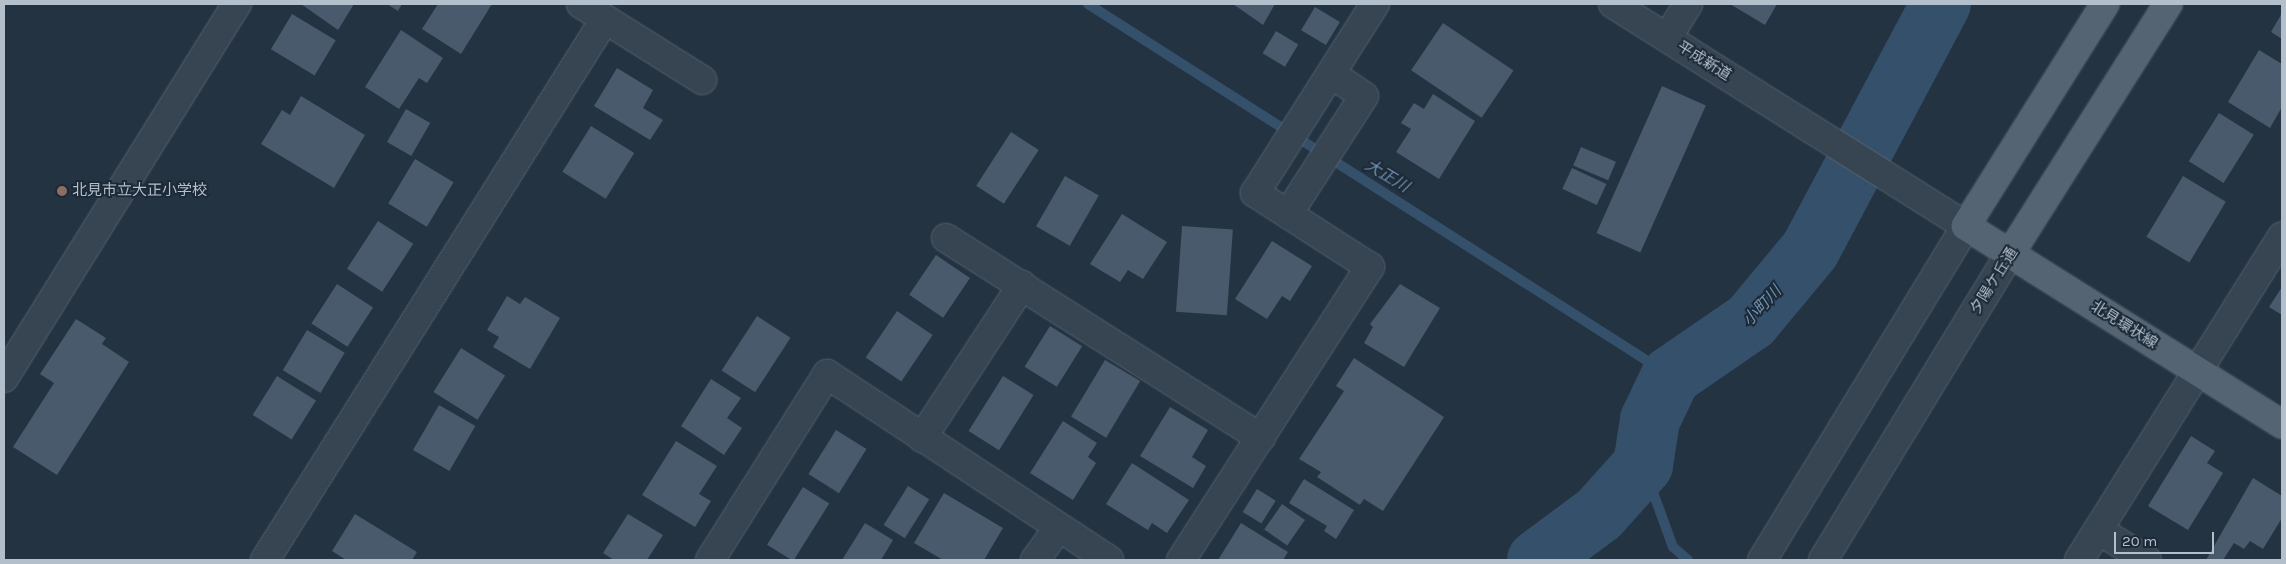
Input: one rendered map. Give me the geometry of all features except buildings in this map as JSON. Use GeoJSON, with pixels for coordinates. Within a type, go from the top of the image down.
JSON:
{"type":"FeatureCollection","features":[{"type":"Feature","properties":{"kind":"main road"},"geometry":{"type":"LineString","coordinates":[[1966,226],[2105,4]]}},
{"type":"Feature","properties":{"kind":"main road","name":"夕陽ケ丘通"},"geometry":{"type":"LineString","coordinates":[[2010,254],[2168,4]]}},
{"type":"Feature","properties":{"kind":"main road","name":"北見環状線"},"geometry":{"type":"LineString","coordinates":[[1966,226],[2282,424]]}},
{"type":"Feature","properties":{"kind":"street"},"geometry":{"type":"LineString","coordinates":[[4,378],[237,4]]}},
{"type":"Feature","properties":{"kind":"street"},"geometry":{"type":"LineString","coordinates":[[581,4],[702,80]]}},
{"type":"Feature","properties":{"kind":"street"},"geometry":{"type":"LineString","coordinates":[[1181,560],[1370,267],[1255,194],[1376,4]]}},
{"type":"Feature","properties":{"kind":"street","name":"平成新道"},"geometry":{"type":"LineString","coordinates":[[1613,4],[1966,226]]}},
{"type":"Feature","properties":{"kind":"street"},"geometry":{"type":"LineString","coordinates":[[1667,38],[1688,4]]}},
{"type":"Feature","properties":{"kind":"street"},"geometry":{"type":"LineString","coordinates":[[265,560],[605,19]]}},
{"type":"Feature","properties":{"kind":"street"},"geometry":{"type":"LineString","coordinates":[[1288,214],[1364,96],[1331,74]]}},
{"type":"Feature","properties":{"kind":"street"},"geometry":{"type":"LineString","coordinates":[[1762,560],[1966,226]]}},
{"type":"Feature","properties":{"kind":"street"},"geometry":{"type":"LineString","coordinates":[[2079,560],[2282,236]]}},
{"type":"Feature","properties":{"kind":"street"},"geometry":{"type":"LineString","coordinates":[[946,238],[1261,438]]}},
{"type":"Feature","properties":{"kind":"street","name":"夕陽ケ丘通"},"geometry":{"type":"LineString","coordinates":[[1823,560],[2010,254]]}},
{"type":"Feature","properties":{"kind":"street"},"geometry":{"type":"LineString","coordinates":[[922,438],[1022,285]]}},
{"type":"Feature","properties":{"kind":"street"},"geometry":{"type":"LineString","coordinates":[[719,557],[827,374],[1109,560]]}},
{"type":"Feature","properties":{"kind":"street"},"geometry":{"type":"LineString","coordinates":[[1035,560],[1058,528]]}},
{"type":"Feature","properties":{"kind":"street"},"geometry":{"type":"LineString","coordinates":[[2098,530],[2147,560]]}},
{"type":"Feature","properties":{"kind":"waterway","name":"大正川"},"geometry":{"type":"LineString","coordinates":[[1088,4],[1671,376]]}},
{"type":"Feature","properties":{"kind":"waterway","name":"小町川"},"geometry":{"type":"LineString","coordinates":[[1537,560],[1599,514],[1643,465],[1650,420],[1671,376],[1751,321],[1810,250],[1941,4]]}},
{"type":"Feature","properties":{"kind":"waterway"},"geometry":{"type":"LineString","coordinates":[[1643,465],[1673,547],[1688,560]]}},
{"type":"Feature","properties":{"kind":"place","name":"北見市立大正小学校"},"geometry":{"type":"Point","coordinates":[62,191]}}]}
